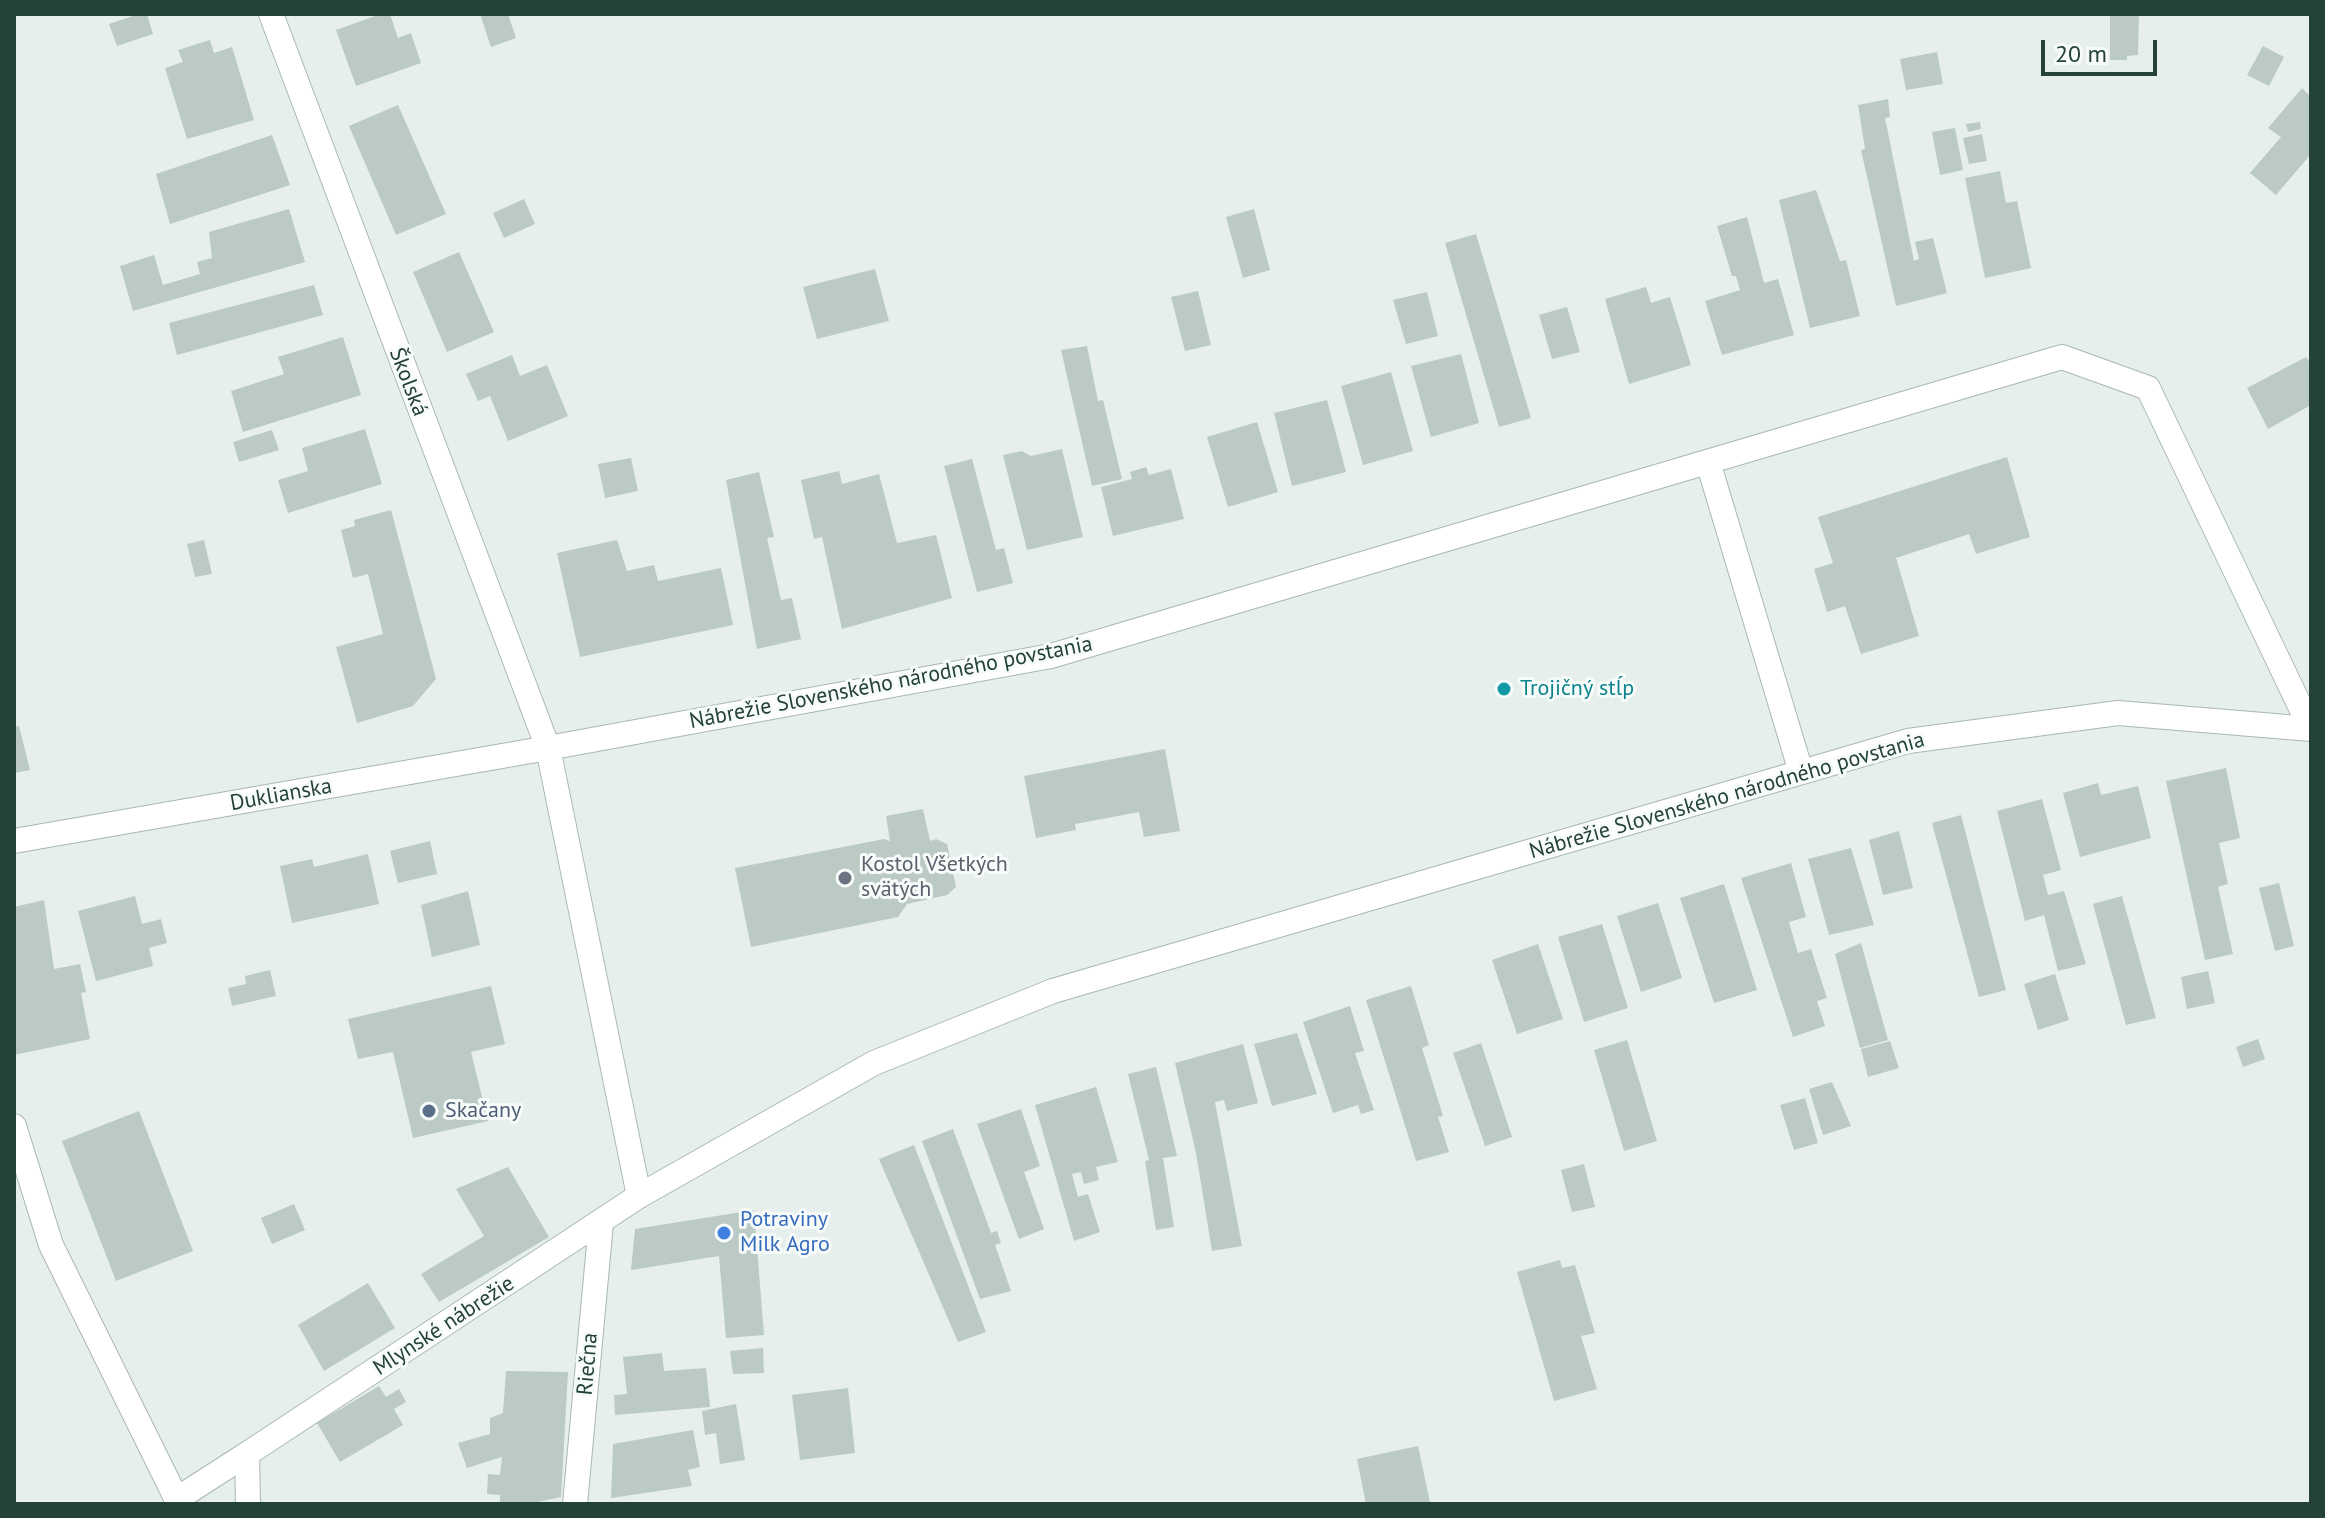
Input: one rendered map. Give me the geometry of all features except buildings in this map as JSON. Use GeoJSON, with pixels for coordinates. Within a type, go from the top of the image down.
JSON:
{"type":"FeatureCollection","features":[{"type":"Feature","properties":{"kind":"street","name":"Školská"},"geometry":{"type":"LineString","coordinates":[[271,14],[323,160],[548,748]]}},
{"type":"Feature","properties":{"kind":"street","name":"Nábrežie Slovenského národného povstania"},"geometry":{"type":"LineString","coordinates":[[548,748],[1051,656],[2062,357],[2148,388],[2311,729]]}},
{"type":"Feature","properties":{"kind":"street"},"geometry":{"type":"LineString","coordinates":[[1708,462],[1801,772]]}},
{"type":"Feature","properties":{"kind":"street","name":"Nábrežie Slovenského národného povstania"},"geometry":{"type":"LineString","coordinates":[[639,1196],[874,1063],[1053,991],[1908,741],[2118,713],[2311,729]]}},
{"type":"Feature","properties":{"kind":"street","name":"Duklianska"},"geometry":{"type":"LineString","coordinates":[[14,841],[548,748]]}},
{"type":"Feature","properties":{"kind":"street"},"geometry":{"type":"LineString","coordinates":[[548,748],[639,1196]]}},
{"type":"Feature","properties":{"kind":"street"},"geometry":{"type":"LineString","coordinates":[[14,1126],[51,1245],[178,1501]]}},
{"type":"Feature","properties":{"kind":"street","name":"Mlynské nábrežie"},"geometry":{"type":"LineString","coordinates":[[178,1501],[639,1196]]}},
{"type":"Feature","properties":{"kind":"street","name":"Riečna"},"geometry":{"type":"LineString","coordinates":[[575,1504],[601,1223]]}},
{"type":"Feature","properties":{"kind":"street"},"geometry":{"type":"LineString","coordinates":[[247,1454],[248,1504]]}},
{"type":"Feature","properties":{"kind":"place","name":"Trojičný stĺp"},"geometry":{"type":"Point","coordinates":[1504,689]}},
{"type":"Feature","properties":{"kind":"place","name":"Kostol Všetkých svätých"},"geometry":{"type":"Point","coordinates":[845,878]}},
{"type":"Feature","properties":{"kind":"place","name":"Skačany"},"geometry":{"type":"Point","coordinates":[429,1111]}},
{"type":"Feature","properties":{"kind":"place","name":"Potraviny Milk Agro"},"geometry":{"type":"Point","coordinates":[724,1233]}}]}
